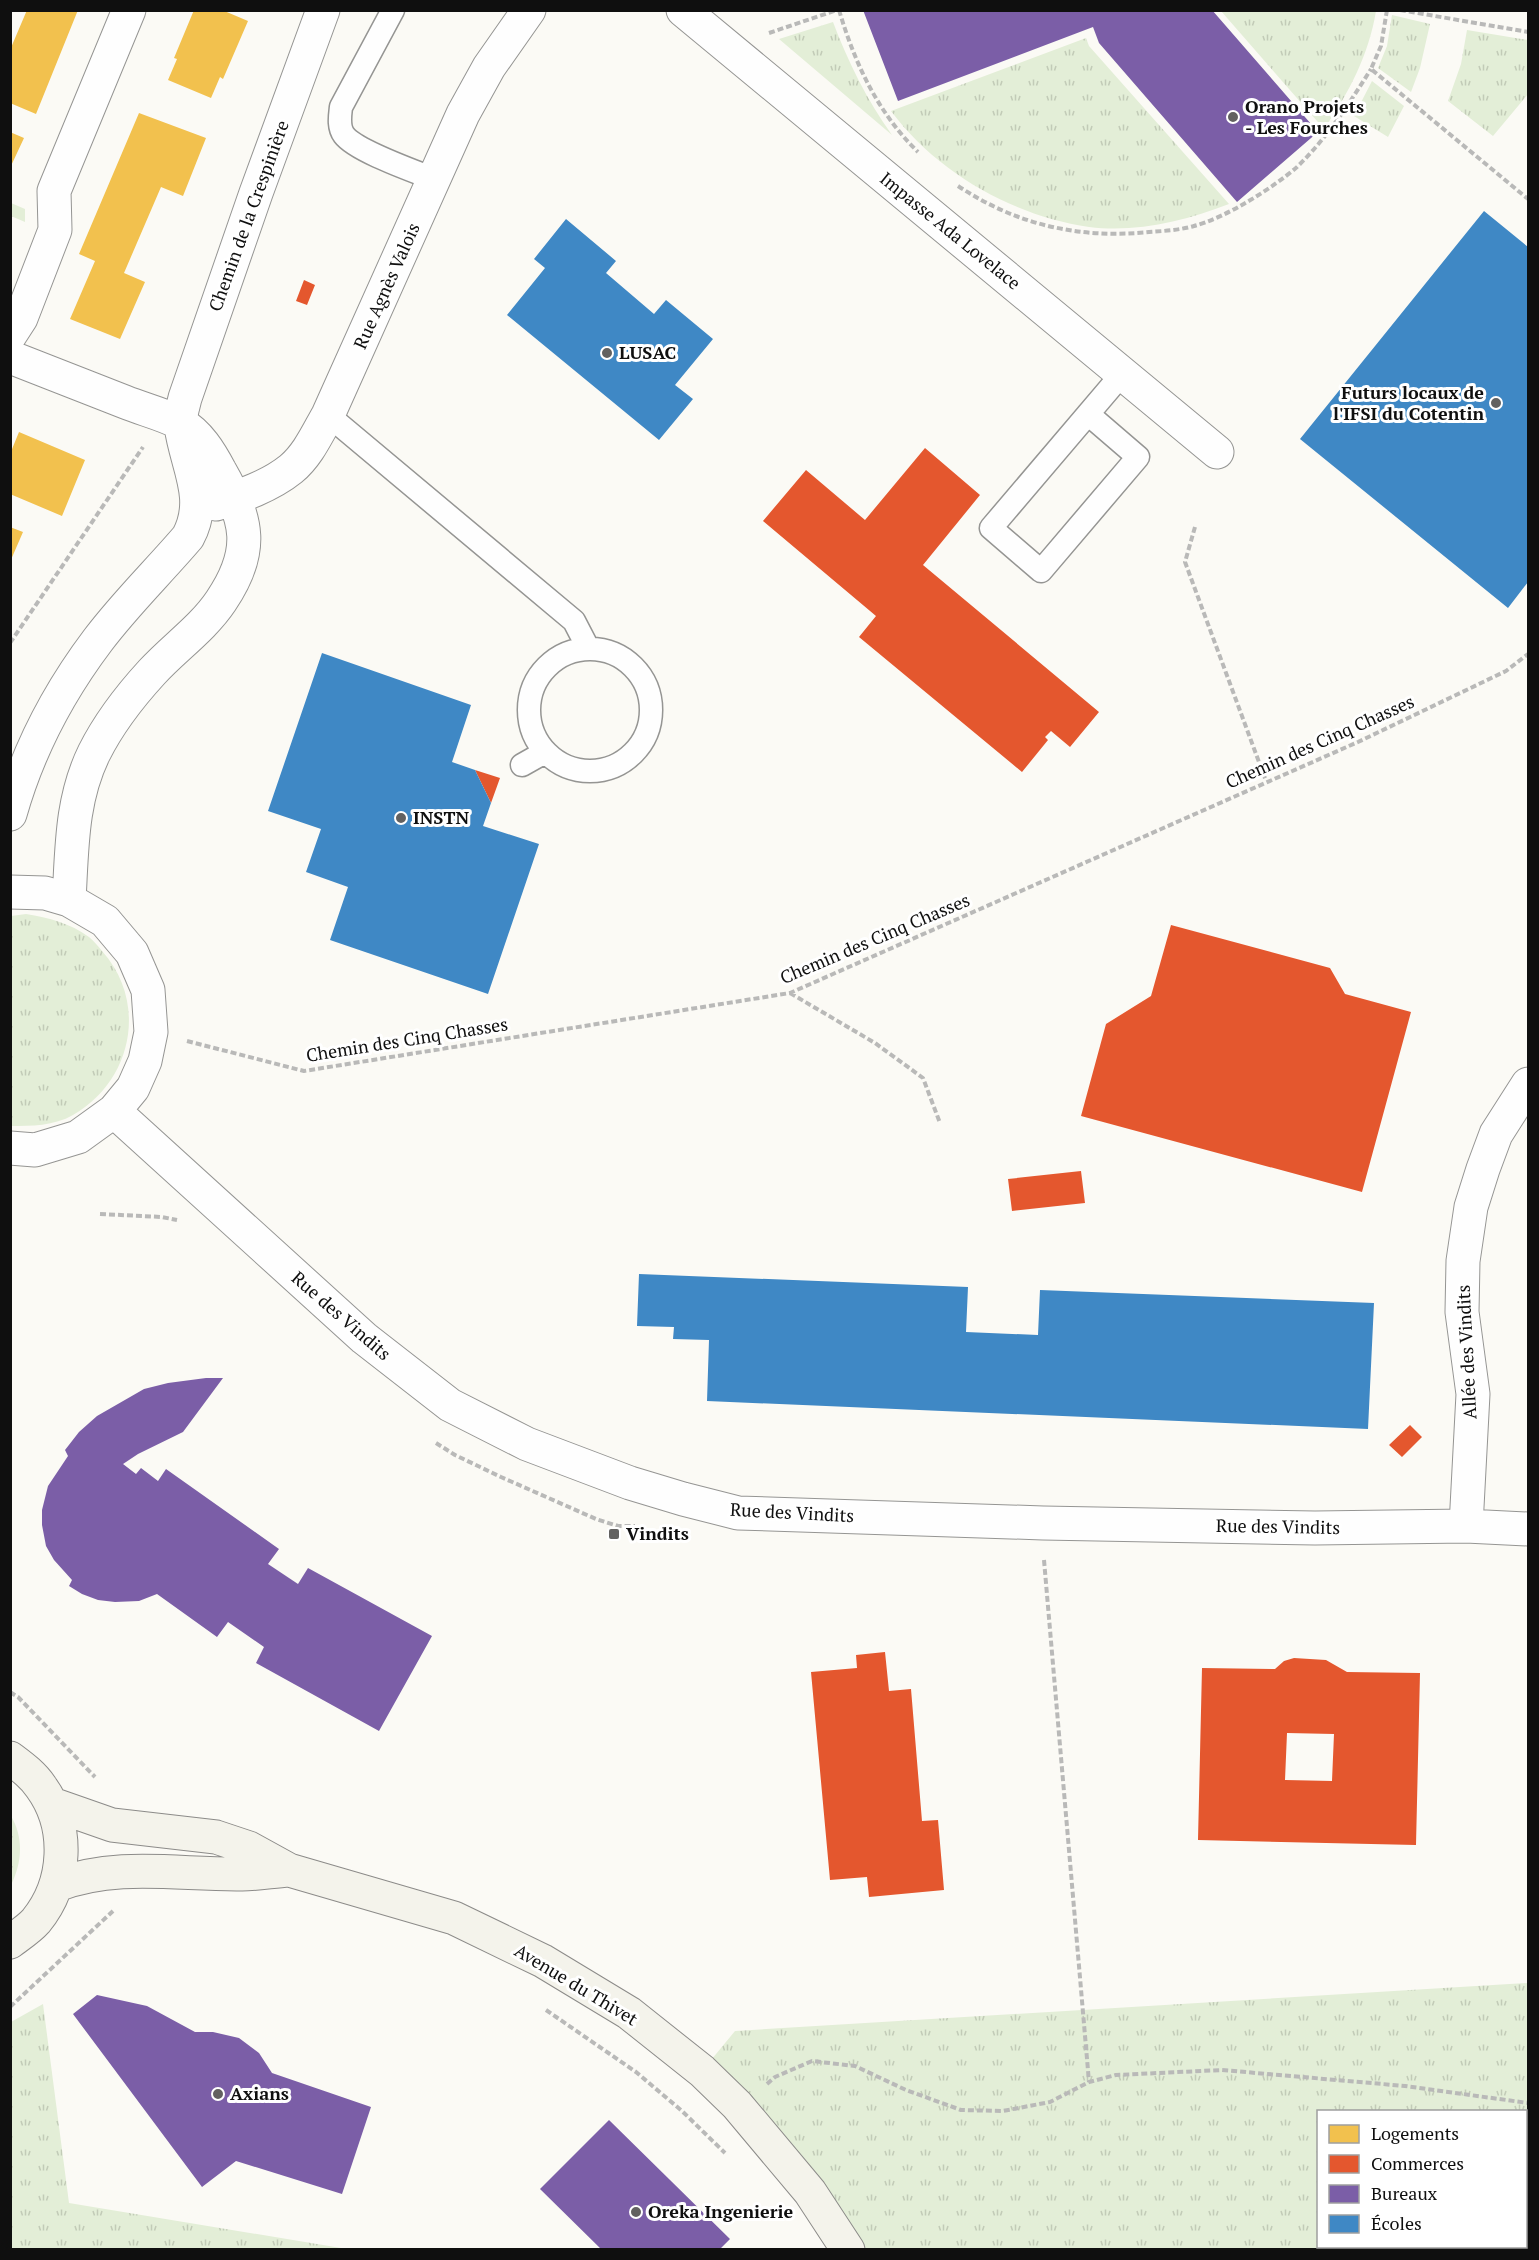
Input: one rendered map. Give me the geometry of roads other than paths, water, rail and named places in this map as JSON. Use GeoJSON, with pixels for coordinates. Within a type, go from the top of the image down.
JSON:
{"type":"FeatureCollection","features":[{"type":"Feature","properties":{"kind":"main road"},"geometry":{"type":"LineString","coordinates":[[10,1758],[25,1769],[40,1785],[52,1804],[62,1844],[57,1885],[35,1922],[10,1942]]}},
{"type":"Feature","properties":{"kind":"main road","name":"Avenue du Thivet"},"geometry":{"type":"LineString","coordinates":[[52,1804],[112,1825],[216,1837],[249,1848],[289,1870],[454,1918],[543,1960],[629,2013],[702,2071],[736,2105],[810,2192],[848,2250]]}},
{"type":"Feature","properties":{"kind":"main road","name":"Avenue du Thivet"},"geometry":{"type":"LineString","coordinates":[[57,1885],[81,1876],[113,1873],[162,1870],[244,1874],[289,1870]]}},
{"type":"Feature","properties":{"kind":"street"},"geometry":{"type":"LineString","coordinates":[[10,334],[21,318],[56,230],[54,191],[129,10]]}},
{"type":"Feature","properties":{"kind":"street","name":"Chemin de la Crespinière"},"geometry":{"type":"LineString","coordinates":[[10,814],[33,748],[64,688],[99,638],[188,537],[194,524],[197,510],[195,485],[180,424],[187,392],[323,10]]}},
{"type":"Feature","properties":{"kind":"street","name":"Rue Agnès Valois"},"geometry":{"type":"LineString","coordinates":[[197,510],[236,498],[267,484],[291,469],[310,447],[328,415],[463,114],[489,67],[528,10]]}},
{"type":"Feature","properties":{"kind":"street","name":"Impasse Ada Lovelace"},"geometry":{"type":"LineString","coordinates":[[683,10],[1217,452]]}},
{"type":"Feature","properties":{"kind":"street"},"geometry":{"type":"LineString","coordinates":[[10,357],[180,424],[205,444],[236,498],[245,534],[239,570],[221,601],[207,618],[152,672],[125,705],[94,753],[82,785],[73,823],[69,900]]}},
{"type":"Feature","properties":{"kind":"street"},"geometry":{"type":"LineString","coordinates":[[10,892],[45,893],[69,900],[105,921],[132,953],[148,990],[151,1032],[145,1061],[133,1088],[114,1112],[78,1137],[35,1150],[10,1148]]}},
{"type":"Feature","properties":{"kind":"street","name":"Allée des Vindits"},"geometry":{"type":"LineString","coordinates":[[1466,1526],[1473,1394],[1462,1311],[1463,1261],[1471,1207],[1483,1169],[1496,1134],[1528,1084]]}},
{"type":"Feature","properties":{"kind":"street","name":"Rue des Vindits"},"geometry":{"type":"LineString","coordinates":[[114,1112],[364,1338],[450,1405],[527,1444],[630,1483],[738,1513],[1043,1523],[1315,1528],[1466,1526],[1528,1528]]}},
{"type":"Feature","properties":{"kind":"lane"},"geometry":{"type":"LineString","coordinates":[[393,10],[341,107],[340,123],[344,135],[356,144],[434,179]]}},
{"type":"Feature","properties":{"kind":"lane"},"geometry":{"type":"LineString","coordinates":[[1088,414],[1138,457],[1041,571],[991,528],[1122,374]]}},
{"type":"Feature","properties":{"kind":"lane"},"geometry":{"type":"LineString","coordinates":[[328,415],[574,621],[588,648]]}},
{"type":"Feature","properties":{"kind":"lane"},"geometry":{"type":"LineString","coordinates":[[588,648],[608,651],[627,660],[639,673],[648,689],[652,707],[650,726],[642,742],[630,756],[614,767],[596,771],[577,770],[559,764],[545,752],[533,735],[528,716],[529,696],[536,678],[550,662],[567,652],[588,648]]}},
{"type":"Feature","properties":{"kind":"lane"},"geometry":{"type":"LineString","coordinates":[[522,765],[545,752]]}},
{"type":"Feature","properties":{"kind":"place","name":"Orano Projets - Les Fourches"},"geometry":{"type":"Point","coordinates":[1233,117]}},
{"type":"Feature","properties":{"kind":"place","name":"LUSAC"},"geometry":{"type":"Point","coordinates":[607,353]}},
{"type":"Feature","properties":{"kind":"place","name":"Futurs locaux de l'IFSI du Cotentin"},"geometry":{"type":"Point","coordinates":[1496,403]}},
{"type":"Feature","properties":{"kind":"place","name":"INSTN"},"geometry":{"type":"Point","coordinates":[401,818]}},
{"type":"Feature","properties":{"kind":"place","name":"Vindits"},"geometry":{"type":"Point","coordinates":[614,1534]}},
{"type":"Feature","properties":{"kind":"place","name":"Axians"},"geometry":{"type":"Point","coordinates":[218,2094]}},
{"type":"Feature","properties":{"kind":"place","name":"Oreka Ingenierie"},"geometry":{"type":"Point","coordinates":[636,2212]}}]}
